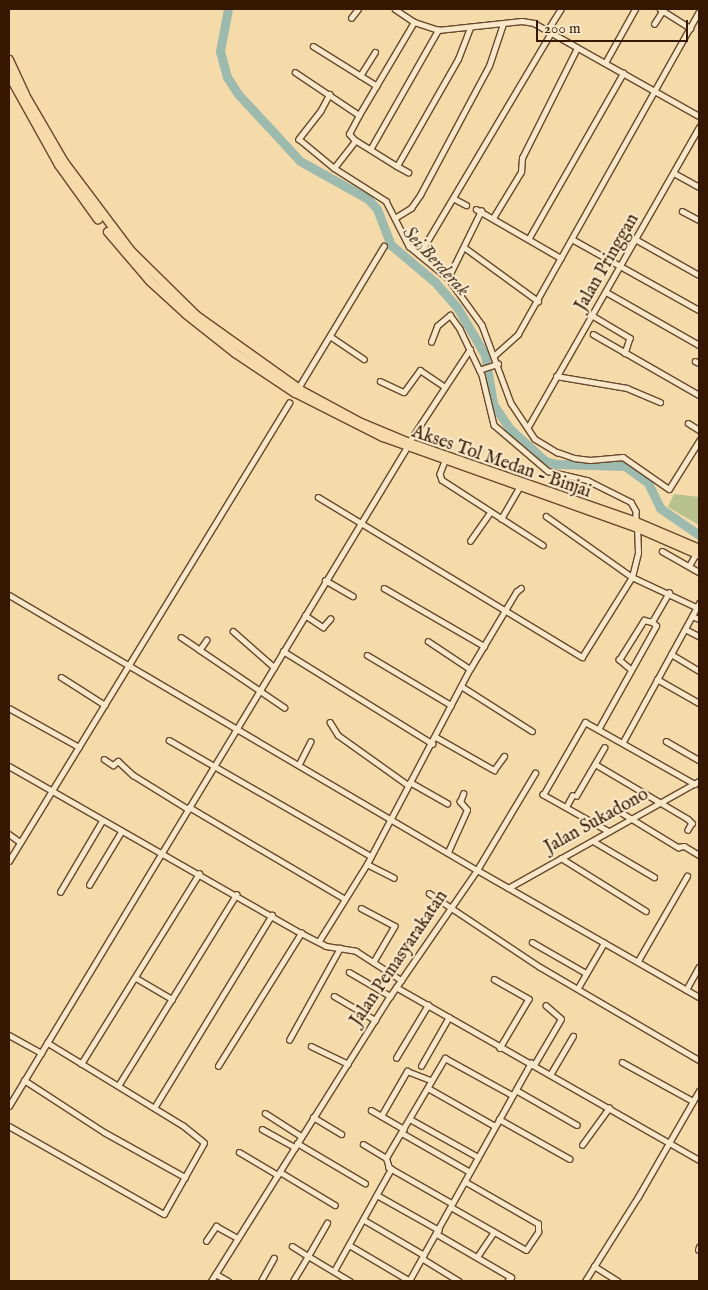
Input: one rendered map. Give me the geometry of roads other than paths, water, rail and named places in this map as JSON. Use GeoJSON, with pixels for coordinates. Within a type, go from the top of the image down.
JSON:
{"type":"FeatureCollection","features":[{"type":"Feature","properties":{"kind":"highway"},"geometry":{"type":"LineString","coordinates":[[9,60],[25,95],[64,162],[130,250],[197,316],[297,391]]}},
{"type":"Feature","properties":{"kind":"highway"},"geometry":{"type":"LineString","coordinates":[[9,75],[59,165],[88,206],[150,281],[235,353],[297,391]]}},
{"type":"Feature","properties":{"kind":"main road","name":"Akses Tol Medan - Binjai"},"geometry":{"type":"LineString","coordinates":[[297,391],[360,424],[445,461],[483,471],[520,486],[637,524]]}},
{"type":"Feature","properties":{"kind":"main road","name":"Akses Tol Medan - Binjai"},"geometry":{"type":"LineString","coordinates":[[408,444],[637,524],[698,552]]}},
{"type":"Feature","properties":{"kind":"street"},"geometry":{"type":"LineString","coordinates":[[352,18],[358,9]]}},
{"type":"Feature","properties":{"kind":"street"},"geometry":{"type":"LineString","coordinates":[[395,9],[414,22],[438,30],[527,21],[699,116]]}},
{"type":"Feature","properties":{"kind":"street"},"geometry":{"type":"LineString","coordinates":[[419,255],[549,33],[561,9]]}},
{"type":"Feature","properties":{"kind":"street"},"geometry":{"type":"LineString","coordinates":[[605,63],[634,9]]}},
{"type":"Feature","properties":{"kind":"street"},"geometry":{"type":"LineString","coordinates":[[654,24],[662,9],[691,28]]}},
{"type":"Feature","properties":{"kind":"street"},"geometry":{"type":"LineString","coordinates":[[495,355],[514,339],[538,301],[699,12]]}},
{"type":"Feature","properties":{"kind":"street"},"geometry":{"type":"LineString","coordinates":[[408,172],[355,140],[349,134],[414,22]]}},
{"type":"Feature","properties":{"kind":"street"},"geometry":{"type":"LineString","coordinates":[[395,218],[411,208],[420,195],[489,66],[504,24]]}},
{"type":"Feature","properties":{"kind":"street"},"geometry":{"type":"LineString","coordinates":[[397,166],[458,59],[470,28]]}},
{"type":"Feature","properties":{"kind":"street"},"geometry":{"type":"LineString","coordinates":[[370,148],[438,30]]}},
{"type":"Feature","properties":{"kind":"street"},"geometry":{"type":"LineString","coordinates":[[313,46],[377,86]]}},
{"type":"Feature","properties":{"kind":"street"},"geometry":{"type":"LineString","coordinates":[[493,218],[521,172],[522,158],[577,48]]}},
{"type":"Feature","properties":{"kind":"street"},"geometry":{"type":"LineString","coordinates":[[360,76],[374,52]]}},
{"type":"Feature","properties":{"kind":"street"},"geometry":{"type":"LineString","coordinates":[[295,72],[359,115]]}},
{"type":"Feature","properties":{"kind":"street"},"geometry":{"type":"LineString","coordinates":[[529,238],[624,73]]}},
{"type":"Feature","properties":{"kind":"street"},"geometry":{"type":"LineString","coordinates":[[330,94],[321,112],[299,139],[334,168],[386,201],[403,237],[419,255],[448,278],[476,314],[495,355],[510,403],[535,439],[557,452],[590,460],[623,458],[670,488],[699,442]]}},
{"type":"Feature","properties":{"kind":"street","name":"Jalan Pringgan"},"geometry":{"type":"LineString","coordinates":[[528,427],[556,376],[608,293],[699,127]]}},
{"type":"Feature","properties":{"kind":"street"},"geometry":{"type":"LineString","coordinates":[[334,168],[355,140]]}},
{"type":"Feature","properties":{"kind":"street"},"geometry":{"type":"LineString","coordinates":[[674,173],[699,187]]}},
{"type":"Feature","properties":{"kind":"street"},"geometry":{"type":"LineString","coordinates":[[453,198],[466,205]]}},
{"type":"Feature","properties":{"kind":"street"},"geometry":{"type":"LineString","coordinates":[[448,278],[464,247],[479,210],[562,258]]}},
{"type":"Feature","properties":{"kind":"street"},"geometry":{"type":"LineString","coordinates":[[682,211],[699,220]]}},
{"type":"Feature","properties":{"kind":"street"},"geometry":{"type":"LineString","coordinates":[[572,239],[699,310]]}},
{"type":"Feature","properties":{"kind":"street"},"geometry":{"type":"LineString","coordinates":[[637,240],[699,275]]}},
{"type":"Feature","properties":{"kind":"street"},"geometry":{"type":"LineString","coordinates":[[297,391],[384,246]]}},
{"type":"Feature","properties":{"kind":"street"},"geometry":{"type":"LineString","coordinates":[[464,247],[538,301]]}},
{"type":"Feature","properties":{"kind":"street"},"geometry":{"type":"LineString","coordinates":[[608,293],[699,345]]}},
{"type":"Feature","properties":{"kind":"street"},"geometry":{"type":"LineString","coordinates":[[318,497],[582,657],[632,576],[638,553],[636,511],[630,502],[587,480],[548,471],[494,426],[481,370],[450,315],[437,326],[431,342]]}},
{"type":"Feature","properties":{"kind":"street"},"geometry":{"type":"LineString","coordinates":[[593,316],[630,338],[625,352]]}},
{"type":"Feature","properties":{"kind":"street"},"geometry":{"type":"LineString","coordinates":[[593,334],[699,396]]}},
{"type":"Feature","properties":{"kind":"street"},"geometry":{"type":"LineString","coordinates":[[330,336],[364,359]]}},
{"type":"Feature","properties":{"kind":"street"},"geometry":{"type":"LineString","coordinates":[[9,1106],[408,444],[444,386],[470,349]]}},
{"type":"Feature","properties":{"kind":"street"},"geometry":{"type":"LineString","coordinates":[[481,370],[497,365]]}},
{"type":"Feature","properties":{"kind":"street"},"geometry":{"type":"LineString","coordinates":[[380,381],[404,392],[420,370],[444,386]]}},
{"type":"Feature","properties":{"kind":"street"},"geometry":{"type":"LineString","coordinates":[[556,376],[626,388],[660,402]]}},
{"type":"Feature","properties":{"kind":"street"},"geometry":{"type":"LineString","coordinates":[[9,861],[289,404]]}},
{"type":"Feature","properties":{"kind":"street"},"geometry":{"type":"LineString","coordinates":[[688,423],[699,430]]}},
{"type":"Feature","properties":{"kind":"street"},"geometry":{"type":"LineString","coordinates":[[445,461],[440,478],[542,545]]}},
{"type":"Feature","properties":{"kind":"street"},"geometry":{"type":"LineString","coordinates":[[501,519],[520,486]]}},
{"type":"Feature","properties":{"kind":"street"},"geometry":{"type":"LineString","coordinates":[[470,541],[490,512]]}},
{"type":"Feature","properties":{"kind":"street"},"geometry":{"type":"LineString","coordinates":[[546,516],[632,576],[698,605],[623,742]]}},
{"type":"Feature","properties":{"kind":"street"},"geometry":{"type":"LineString","coordinates":[[662,551],[699,572]]}},
{"type":"Feature","properties":{"kind":"street"},"geometry":{"type":"LineString","coordinates":[[689,566],[698,552]]}},
{"type":"Feature","properties":{"kind":"street"},"geometry":{"type":"LineString","coordinates":[[326,580],[353,596]]}},
{"type":"Feature","properties":{"kind":"street"},"geometry":{"type":"LineString","coordinates":[[384,588],[484,646]]}},
{"type":"Feature","properties":{"kind":"street"},"geometry":{"type":"LineString","coordinates":[[319,941],[371,856],[409,784],[433,744],[470,669],[516,592],[521,588]]}},
{"type":"Feature","properties":{"kind":"street"},"geometry":{"type":"LineString","coordinates":[[652,622],[669,593]]}},
{"type":"Feature","properties":{"kind":"street"},"geometry":{"type":"LineString","coordinates":[[9,603],[11,596],[477,870],[699,997]]}},
{"type":"Feature","properties":{"kind":"street"},"geometry":{"type":"LineString","coordinates":[[305,615],[323,627],[330,619]]}},
{"type":"Feature","properties":{"kind":"street"},"geometry":{"type":"LineString","coordinates":[[692,616],[699,619]]}},
{"type":"Feature","properties":{"kind":"street"},"geometry":{"type":"LineString","coordinates":[[599,728],[632,670],[656,626],[652,622],[644,620],[619,660],[632,670]]}},
{"type":"Feature","properties":{"kind":"street"},"geometry":{"type":"LineString","coordinates":[[685,629],[699,636]]}},
{"type":"Feature","properties":{"kind":"street"},"geometry":{"type":"LineString","coordinates":[[234,631],[274,667]]}},
{"type":"Feature","properties":{"kind":"street"},"geometry":{"type":"LineString","coordinates":[[181,637],[284,707]]}},
{"type":"Feature","properties":{"kind":"street"},"geometry":{"type":"LineString","coordinates":[[200,650],[207,640]]}},
{"type":"Feature","properties":{"kind":"street"},"geometry":{"type":"LineString","coordinates":[[428,641],[470,669]]}},
{"type":"Feature","properties":{"kind":"street"},"geometry":{"type":"LineString","coordinates":[[284,651],[433,744]]}},
{"type":"Feature","properties":{"kind":"street"},"geometry":{"type":"LineString","coordinates":[[671,654],[699,670]]}},
{"type":"Feature","properties":{"kind":"street"},"geometry":{"type":"LineString","coordinates":[[367,655],[451,705]]}},
{"type":"Feature","properties":{"kind":"street"},"geometry":{"type":"LineString","coordinates":[[61,677],[105,705]]}},
{"type":"Feature","properties":{"kind":"street"},"geometry":{"type":"LineString","coordinates":[[657,679],[699,703]]}},
{"type":"Feature","properties":{"kind":"street"},"geometry":{"type":"LineString","coordinates":[[461,686],[532,731]]}},
{"type":"Feature","properties":{"kind":"street"},"geometry":{"type":"LineString","coordinates":[[9,708],[79,747]]}},
{"type":"Feature","properties":{"kind":"street"},"geometry":{"type":"LineString","coordinates":[[330,722],[338,735],[409,784],[447,803]]}},
{"type":"Feature","properties":{"kind":"street"},"geometry":{"type":"LineString","coordinates":[[609,832],[543,794],[585,722],[697,782]]}},
{"type":"Feature","properties":{"kind":"street"},"geometry":{"type":"LineString","coordinates":[[436,737],[494,770],[504,756]]}},
{"type":"Feature","properties":{"kind":"street"},"geometry":{"type":"LineString","coordinates":[[169,740],[371,856]]}},
{"type":"Feature","properties":{"kind":"street"},"geometry":{"type":"LineString","coordinates":[[666,740],[699,760]]}},
{"type":"Feature","properties":{"kind":"street"},"geometry":{"type":"LineString","coordinates":[[299,764],[310,742]]}},
{"type":"Feature","properties":{"kind":"street"},"geometry":{"type":"LineString","coordinates":[[566,807],[572,796],[576,796],[604,748]]}},
{"type":"Feature","properties":{"kind":"street"},"geometry":{"type":"LineString","coordinates":[[104,759],[113,765],[118,761],[133,775],[345,899]]}},
{"type":"Feature","properties":{"kind":"street"},"geometry":{"type":"LineString","coordinates":[[595,764],[661,802],[691,822],[688,830]]}},
{"type":"Feature","properties":{"kind":"street"},"geometry":{"type":"LineString","coordinates":[[9,766],[121,832],[199,874],[301,933],[319,941],[349,949],[374,962],[401,980]]}},
{"type":"Feature","properties":{"kind":"street"},"geometry":{"type":"LineString","coordinates":[[477,870],[535,773]]}},
{"type":"Feature","properties":{"kind":"street","name":"Jalan Sukadono"},"geometry":{"type":"LineString","coordinates":[[508,888],[697,782]]}},
{"type":"Feature","properties":{"kind":"street"},"geometry":{"type":"LineString","coordinates":[[448,852],[467,810],[460,802],[463,794]]}},
{"type":"Feature","properties":{"kind":"street"},"geometry":{"type":"LineString","coordinates":[[622,813],[678,847],[684,846],[699,855]]}},
{"type":"Feature","properties":{"kind":"street"},"geometry":{"type":"LineString","coordinates":[[60,892],[102,821]]}},
{"type":"Feature","properties":{"kind":"street"},"geometry":{"type":"LineString","coordinates":[[89,885],[121,832]]}},
{"type":"Feature","properties":{"kind":"street"},"geometry":{"type":"LineString","coordinates":[[9,834],[20,842]]}},
{"type":"Feature","properties":{"kind":"street"},"geometry":{"type":"LineString","coordinates":[[593,841],[654,877]]}},
{"type":"Feature","properties":{"kind":"street"},"geometry":{"type":"LineString","coordinates":[[561,858],[646,911]]}},
{"type":"Feature","properties":{"kind":"street"},"geometry":{"type":"LineString","coordinates":[[366,864],[394,878]]}},
{"type":"Feature","properties":{"kind":"street","name":"Jalan Pemasyarakatan"},"geometry":{"type":"LineString","coordinates":[[210,1281],[390,996],[477,870]]}},
{"type":"Feature","properties":{"kind":"street"},"geometry":{"type":"LineString","coordinates":[[81,1064],[199,874]]}},
{"type":"Feature","properties":{"kind":"street"},"geometry":{"type":"LineString","coordinates":[[638,961],[687,876]]}},
{"type":"Feature","properties":{"kind":"street"},"geometry":{"type":"LineString","coordinates":[[429,894],[452,907],[512,949],[697,1059],[699,1051]]}},
{"type":"Feature","properties":{"kind":"street"},"geometry":{"type":"LineString","coordinates":[[118,1086],[236,895]]}},
{"type":"Feature","properties":{"kind":"street"},"geometry":{"type":"LineString","coordinates":[[361,908],[395,926],[374,962]]}},
{"type":"Feature","properties":{"kind":"street"},"geometry":{"type":"LineString","coordinates":[[154,1108],[272,915]]}},
{"type":"Feature","properties":{"kind":"street"},"geometry":{"type":"LineString","coordinates":[[218,1066],[301,933]]}},
{"type":"Feature","properties":{"kind":"street"},"geometry":{"type":"LineString","coordinates":[[532,942],[586,973]]}},
{"type":"Feature","properties":{"kind":"street"},"geometry":{"type":"LineString","coordinates":[[578,988],[604,943]]}},
{"type":"Feature","properties":{"kind":"street"},"geometry":{"type":"LineString","coordinates":[[289,1040],[340,948]]}},
{"type":"Feature","properties":{"kind":"street"},"geometry":{"type":"LineString","coordinates":[[686,990],[699,967]]}},
{"type":"Feature","properties":{"kind":"street"},"geometry":{"type":"LineString","coordinates":[[349,972],[390,996]]}},
{"type":"Feature","properties":{"kind":"street"},"geometry":{"type":"LineString","coordinates":[[136,978],[172,999]]}},
{"type":"Feature","properties":{"kind":"street"},"geometry":{"type":"LineString","coordinates":[[494,979],[529,999],[500,1048]]}},
{"type":"Feature","properties":{"kind":"street"},"geometry":{"type":"LineString","coordinates":[[396,987],[699,1160]]}},
{"type":"Feature","properties":{"kind":"street"},"geometry":{"type":"LineString","coordinates":[[334,996],[375,1020]]}},
{"type":"Feature","properties":{"kind":"street"},"geometry":{"type":"LineString","coordinates":[[396,1058],[428,1005]]}},
{"type":"Feature","properties":{"kind":"street"},"geometry":{"type":"LineString","coordinates":[[349,1245],[409,1281],[438,1232],[512,1095],[561,1019],[546,1006]]}},
{"type":"Feature","properties":{"kind":"street"},"geometry":{"type":"LineString","coordinates":[[422,1066],[449,1017]]}},
{"type":"Feature","properties":{"kind":"street"},"geometry":{"type":"LineString","coordinates":[[9,1035],[41,1053]]}},
{"type":"Feature","properties":{"kind":"street"},"geometry":{"type":"LineString","coordinates":[[550,1075],[573,1036]]}},
{"type":"Feature","properties":{"kind":"street"},"geometry":{"type":"LineString","coordinates":[[9,1126],[163,1214],[204,1140],[47,1043]]}},
{"type":"Feature","properties":{"kind":"street"},"geometry":{"type":"LineString","coordinates":[[311,1046],[348,1064]]}},
{"type":"Feature","properties":{"kind":"street"},"geometry":{"type":"LineString","coordinates":[[386,1158],[442,1061],[448,1058],[512,1095]]}},
{"type":"Feature","properties":{"kind":"street"},"geometry":{"type":"LineString","coordinates":[[622,1062],[693,1101]]}},
{"type":"Feature","properties":{"kind":"street"},"geometry":{"type":"LineString","coordinates":[[381,1116],[407,1071],[431,1080]]}},
{"type":"Feature","properties":{"kind":"street"},"geometry":{"type":"LineString","coordinates":[[24,1080],[104,1132],[185,1177]]}},
{"type":"Feature","properties":{"kind":"street"},"geometry":{"type":"LineString","coordinates":[[428,1088],[495,1126]]}},
{"type":"Feature","properties":{"kind":"street"},"geometry":{"type":"LineString","coordinates":[[516,1090],[577,1125]]}},
{"type":"Feature","properties":{"kind":"street"},"geometry":{"type":"LineString","coordinates":[[585,1281],[669,1144],[699,1091]]}},
{"type":"Feature","properties":{"kind":"street"},"geometry":{"type":"LineString","coordinates":[[582,1145],[609,1108]]}},
{"type":"Feature","properties":{"kind":"street"},"geometry":{"type":"LineString","coordinates":[[371,1110],[470,1172]]}},
{"type":"Feature","properties":{"kind":"street"},"geometry":{"type":"LineString","coordinates":[[265,1113],[301,1136]]}},
{"type":"Feature","properties":{"kind":"street"},"geometry":{"type":"LineString","coordinates":[[313,1117],[341,1134]]}},
{"type":"Feature","properties":{"kind":"street"},"geometry":{"type":"LineString","coordinates":[[410,1119],[478,1157]]}},
{"type":"Feature","properties":{"kind":"street"},"geometry":{"type":"LineString","coordinates":[[499,1119],[570,1159]]}},
{"type":"Feature","properties":{"kind":"street"},"geometry":{"type":"LineString","coordinates":[[262,1129],[296,1145],[365,1183]]}},
{"type":"Feature","properties":{"kind":"street"},"geometry":{"type":"LineString","coordinates":[[364,1144],[386,1158],[391,1169],[494,1232],[528,1250],[538,1232],[538,1224],[465,1182]]}},
{"type":"Feature","properties":{"kind":"street"},"geometry":{"type":"LineString","coordinates":[[239,1152],[335,1205]]}},
{"type":"Feature","properties":{"kind":"street"},"geometry":{"type":"LineString","coordinates":[[334,1271],[391,1169]]}},
{"type":"Feature","properties":{"kind":"street"},"geometry":{"type":"LineString","coordinates":[[378,1195],[510,1279]]}},
{"type":"Feature","properties":{"kind":"street"},"geometry":{"type":"LineString","coordinates":[[364,1220],[459,1281]]}},
{"type":"Feature","properties":{"kind":"street"},"geometry":{"type":"LineString","coordinates":[[292,1281],[327,1223]]}},
{"type":"Feature","properties":{"kind":"street"},"geometry":{"type":"LineString","coordinates":[[206,1240],[216,1226],[238,1238]]}},
{"type":"Feature","properties":{"kind":"street"},"geometry":{"type":"LineString","coordinates":[[477,1257],[494,1232]]}},
{"type":"Feature","properties":{"kind":"street"},"geometry":{"type":"LineString","coordinates":[[292,1246],[350,1281]]}},
{"type":"Feature","properties":{"kind":"street"},"geometry":{"type":"LineString","coordinates":[[261,1281],[274,1258]]}},
{"type":"Feature","properties":{"kind":"street"},"geometry":{"type":"LineString","coordinates":[[594,1266],[618,1281]]}},
{"type":"Feature","properties":{"kind":"street"},"geometry":{"type":"LineString","coordinates":[[216,1274],[228,1281]]}},
{"type":"Feature","properties":{"kind":"waterway","name":"Sei Berderak"},"geometry":{"type":"LineString","coordinates":[[228,9],[220,51],[227,77],[238,94],[300,161],[368,199],[377,209],[391,245],[435,282],[457,307],[485,355],[493,404],[509,428],[545,461],[556,464],[625,466],[648,483],[660,508],[699,535]]}}]}
